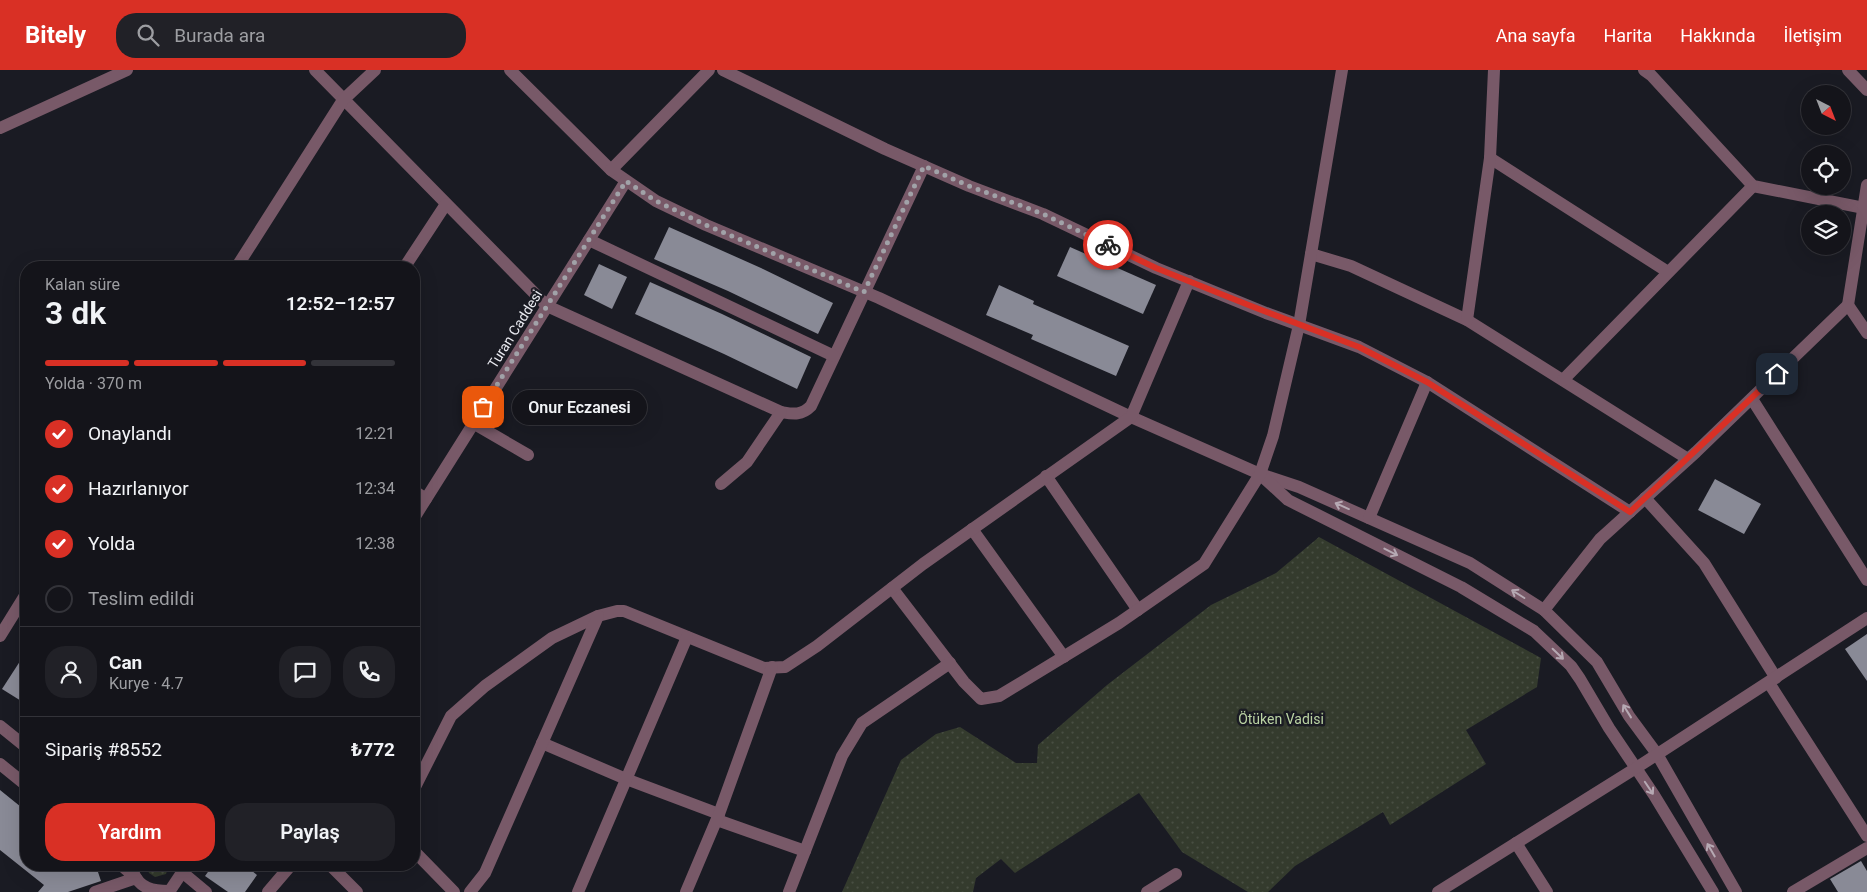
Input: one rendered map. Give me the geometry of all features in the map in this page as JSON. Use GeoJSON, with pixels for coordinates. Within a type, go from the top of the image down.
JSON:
{"type":"FeatureCollection","features":[{"type":"Feature","properties":{"kind":"street"},"geometry":{"type":"LineString","coordinates":[[0,128],[127,70]]}},
{"type":"Feature","properties":{"kind":"street"},"geometry":{"type":"LineString","coordinates":[[315,70],[547,306],[781,412],[798,415],[805,412],[811,406],[924,166]]}},
{"type":"Feature","properties":{"kind":"street"},"geometry":{"type":"LineString","coordinates":[[240,261],[343,100],[375,70]]}},
{"type":"Feature","properties":{"kind":"street"},"geometry":{"type":"LineString","coordinates":[[510,70],[611,170],[656,201],[706,225],[864,292],[1131,417],[1260,474],[1299,486],[1470,564],[1544,610],[1597,662],[1629,716],[1657,754],[1736,892]]}},
{"type":"Feature","properties":{"kind":"street"},"geometry":{"type":"LineString","coordinates":[[611,170],[709,70]]}},
{"type":"Feature","properties":{"kind":"street"},"geometry":{"type":"LineString","coordinates":[[723,70],[885,149],[969,186],[1043,214],[1156,268],[1359,347],[1427,382],[1630,512]]}},
{"type":"Feature","properties":{"kind":"street"},"geometry":{"type":"LineString","coordinates":[[892,588],[964,682],[981,698],[999,696],[1064,657],[1138,610],[1204,564],[1260,474],[1273,436],[1299,324],[1342,70]]}},
{"type":"Feature","properties":{"kind":"street"},"geometry":{"type":"LineString","coordinates":[[1468,320],[1490,158],[1494,70]]}},
{"type":"Feature","properties":{"kind":"street"},"geometry":{"type":"LineString","coordinates":[[1644,70],[1651,75],[1754,186],[1864,208]]}},
{"type":"Feature","properties":{"kind":"street"},"geometry":{"type":"LineString","coordinates":[[1848,70],[1867,90]]}},
{"type":"Feature","properties":{"kind":"street"},"geometry":{"type":"LineString","coordinates":[[1490,158],[1668,272]]}},
{"type":"Feature","properties":{"kind":"street","name":"Turan Caddesi"},"geometry":{"type":"LineString","coordinates":[[420,508],[626,181]]}},
{"type":"Feature","properties":{"kind":"street"},"geometry":{"type":"LineString","coordinates":[[1544,610],[1600,539],[1752,399],[1848,305],[1867,185]]}},
{"type":"Feature","properties":{"kind":"street"},"geometry":{"type":"LineString","coordinates":[[1563,380],[1754,186]]}},
{"type":"Feature","properties":{"kind":"street"},"geometry":{"type":"LineString","coordinates":[[409,261],[446,204]]}},
{"type":"Feature","properties":{"kind":"street"},"geometry":{"type":"LineString","coordinates":[[589,240],[834,356]]}},
{"type":"Feature","properties":{"kind":"street"},"geometry":{"type":"LineString","coordinates":[[1311,254],[1352,266],[1468,320],[1688,459]]}},
{"type":"Feature","properties":{"kind":"street"},"geometry":{"type":"LineString","coordinates":[[420,777],[451,716],[485,686],[552,638],[598,616],[617,610],[624,611],[764,668],[785,667],[817,646],[972,529],[1131,417],[1189,281]]}},
{"type":"Feature","properties":{"kind":"street"},"geometry":{"type":"LineString","coordinates":[[1848,305],[1867,333]]}},
{"type":"Feature","properties":{"kind":"street"},"geometry":{"type":"LineString","coordinates":[[1369,518],[1427,382]]}},
{"type":"Feature","properties":{"kind":"street"},"geometry":{"type":"LineString","coordinates":[[1752,399],[1867,580]]}},
{"type":"Feature","properties":{"kind":"street"},"geometry":{"type":"LineString","coordinates":[[721,484],[747,462],[781,412]]}},
{"type":"Feature","properties":{"kind":"street"},"geometry":{"type":"LineString","coordinates":[[474,423],[528,455]]}},
{"type":"Feature","properties":{"kind":"street"},"geometry":{"type":"LineString","coordinates":[[1260,474],[1288,500],[1461,588],[1534,630],[1571,666],[1713,892]]}},
{"type":"Feature","properties":{"kind":"street"},"geometry":{"type":"LineString","coordinates":[[1046,476],[1138,610]]}},
{"type":"Feature","properties":{"kind":"street"},"geometry":{"type":"LineString","coordinates":[[420,495],[426,499]]}},
{"type":"Feature","properties":{"kind":"street"},"geometry":{"type":"LineString","coordinates":[[1645,498],[1704,563],[1867,836]]}},
{"type":"Feature","properties":{"kind":"street"},"geometry":{"type":"LineString","coordinates":[[972,529],[1064,657]]}},
{"type":"Feature","properties":{"kind":"street"},"geometry":{"type":"LineString","coordinates":[[0,636],[20,604]]}},
{"type":"Feature","properties":{"kind":"street"},"geometry":{"type":"LineString","coordinates":[[470,892],[485,873],[598,616]]}},
{"type":"Feature","properties":{"kind":"street"},"geometry":{"type":"LineString","coordinates":[[1438,892],[1636,768],[1867,618]]}},
{"type":"Feature","properties":{"kind":"street"},"geometry":{"type":"LineString","coordinates":[[578,892],[687,637]]}},
{"type":"Feature","properties":{"kind":"street"},"geometry":{"type":"LineString","coordinates":[[789,892],[842,756],[862,723],[950,664]]}},
{"type":"Feature","properties":{"kind":"street"},"geometry":{"type":"LineString","coordinates":[[686,892],[718,817],[772,667]]}},
{"type":"Feature","properties":{"kind":"street"},"geometry":{"type":"LineString","coordinates":[[0,726],[20,742]]}},
{"type":"Feature","properties":{"kind":"street"},"geometry":{"type":"LineString","coordinates":[[542,743],[718,817],[805,851]]}},
{"type":"Feature","properties":{"kind":"street"},"geometry":{"type":"LineString","coordinates":[[0,764],[20,779]]}},
{"type":"Feature","properties":{"kind":"street"},"geometry":{"type":"LineString","coordinates":[[1516,843],[1547,892]]}},
{"type":"Feature","properties":{"kind":"street"},"geometry":{"type":"LineString","coordinates":[[1793,892],[1867,848]]}},
{"type":"Feature","properties":{"kind":"street"},"geometry":{"type":"LineString","coordinates":[[420,857],[454,892]]}},
{"type":"Feature","properties":{"kind":"street"},"geometry":{"type":"LineString","coordinates":[[127,871],[140,885],[149,889],[169,891],[182,871]]}},
{"type":"Feature","properties":{"kind":"street"},"geometry":{"type":"LineString","coordinates":[[134,871],[140,885]]}},
{"type":"Feature","properties":{"kind":"street"},"geometry":{"type":"LineString","coordinates":[[188,871],[206,892]]}},
{"type":"Feature","properties":{"kind":"street"},"geometry":{"type":"LineString","coordinates":[[268,892],[286,871]]}},
{"type":"Feature","properties":{"kind":"street"},"geometry":{"type":"LineString","coordinates":[[336,871],[357,892]]}},
{"type":"Feature","properties":{"kind":"street"},"geometry":{"type":"LineString","coordinates":[[1148,892],[1176,874]]}},
{"type":"Feature","properties":{"kind":"street"},"geometry":{"type":"LineString","coordinates":[[95,892],[140,885]]}},
{"type":"Feature","properties":{"kind":"green space","name":"Ötüken Vadisi"},"geometry":{"type":"Polygon","coordinates":[[[1319,537],[1541,658],[1537,687],[1466,730],[1486,764],[1390,825],[1383,812],[1295,866],[1268,892],[1248,892],[1182,852],[1139,793],[1015,873],[1001,859],[976,878],[973,892],[842,892],[901,760],[936,734],[960,727],[1016,763],[1037,763],[1038,745],[1107,685],[1211,605],[1276,573],[1319,537]]]}},
{"type":"Feature","properties":{"kind":"green space"},"geometry":{"type":"Polygon","coordinates":[[[148,871],[167,871],[166,874],[155,877],[148,871]]]}},
{"type":"Feature","properties":{"kind":"building"},"geometry":{"type":"Polygon","coordinates":[[[669,227],[833,303],[818,334],[728,291],[654,259],[669,227]]]}},
{"type":"Feature","properties":{"kind":"building"},"geometry":{"type":"Polygon","coordinates":[[[1070,247],[1156,285],[1143,314],[1057,276],[1070,247]]]}},
{"type":"Feature","properties":{"kind":"building"},"geometry":{"type":"Polygon","coordinates":[[[599,264],[627,277],[612,309],[584,295],[599,264]]]}},
{"type":"Feature","properties":{"kind":"building"},"geometry":{"type":"Polygon","coordinates":[[[650,282],[811,357],[797,389],[635,314],[650,282]]]}},
{"type":"Feature","properties":{"kind":"building"},"geometry":{"type":"Polygon","coordinates":[[[999,285],[1034,301],[1033,304],[1129,346],[1116,376],[1031,339],[1033,335],[986,315],[999,285]]]}},
{"type":"Feature","properties":{"kind":"building"},"geometry":{"type":"Polygon","coordinates":[[[1715,479],[1761,504],[1744,534],[1698,510],[1715,479]]]}},
{"type":"Feature","properties":{"kind":"building"},"geometry":{"type":"Polygon","coordinates":[[[1867,634],[1867,681],[1845,649],[1867,634]]]}},
{"type":"Feature","properties":{"kind":"building"},"geometry":{"type":"Polygon","coordinates":[[[20,661],[20,700],[2,689],[20,661]]]}},
{"type":"Feature","properties":{"kind":"building"},"geometry":{"type":"Polygon","coordinates":[[[0,790],[20,806],[20,866],[0,850],[0,790]]]}},
{"type":"Feature","properties":{"kind":"building"},"geometry":{"type":"Polygon","coordinates":[[[1861,861],[1867,871],[1867,892],[1838,892],[1830,879],[1861,861]]]}},
{"type":"Feature","properties":{"kind":"building"},"geometry":{"type":"Polygon","coordinates":[[[26,871],[98,871],[101,881],[68,892],[38,892],[44,885],[26,871]]]}},
{"type":"Feature","properties":{"kind":"building"},"geometry":{"type":"Polygon","coordinates":[[[209,871],[252,871],[257,875],[245,892],[228,892],[205,876],[209,871]]]}},
{"type":"Feature","properties":{"kind":"way so far"},"geometry":{"type":"LineString","coordinates":[[483,407],[626,181],[656,201],[706,225],[864,292],[924,166],[969,186],[1043,214],[1108,245]]}},
{"type":"Feature","properties":{"kind":"place","name":"Onur Eczanesi"},"geometry":{"type":"Point","coordinates":[483,407]}},
{"type":"Feature","properties":{"kind":"route"},"geometry":{"type":"LineString","coordinates":[[1108,245],[1156,268],[1266,313],[1359,347],[1427,382],[1630,512],[1777,374]]}}]}
